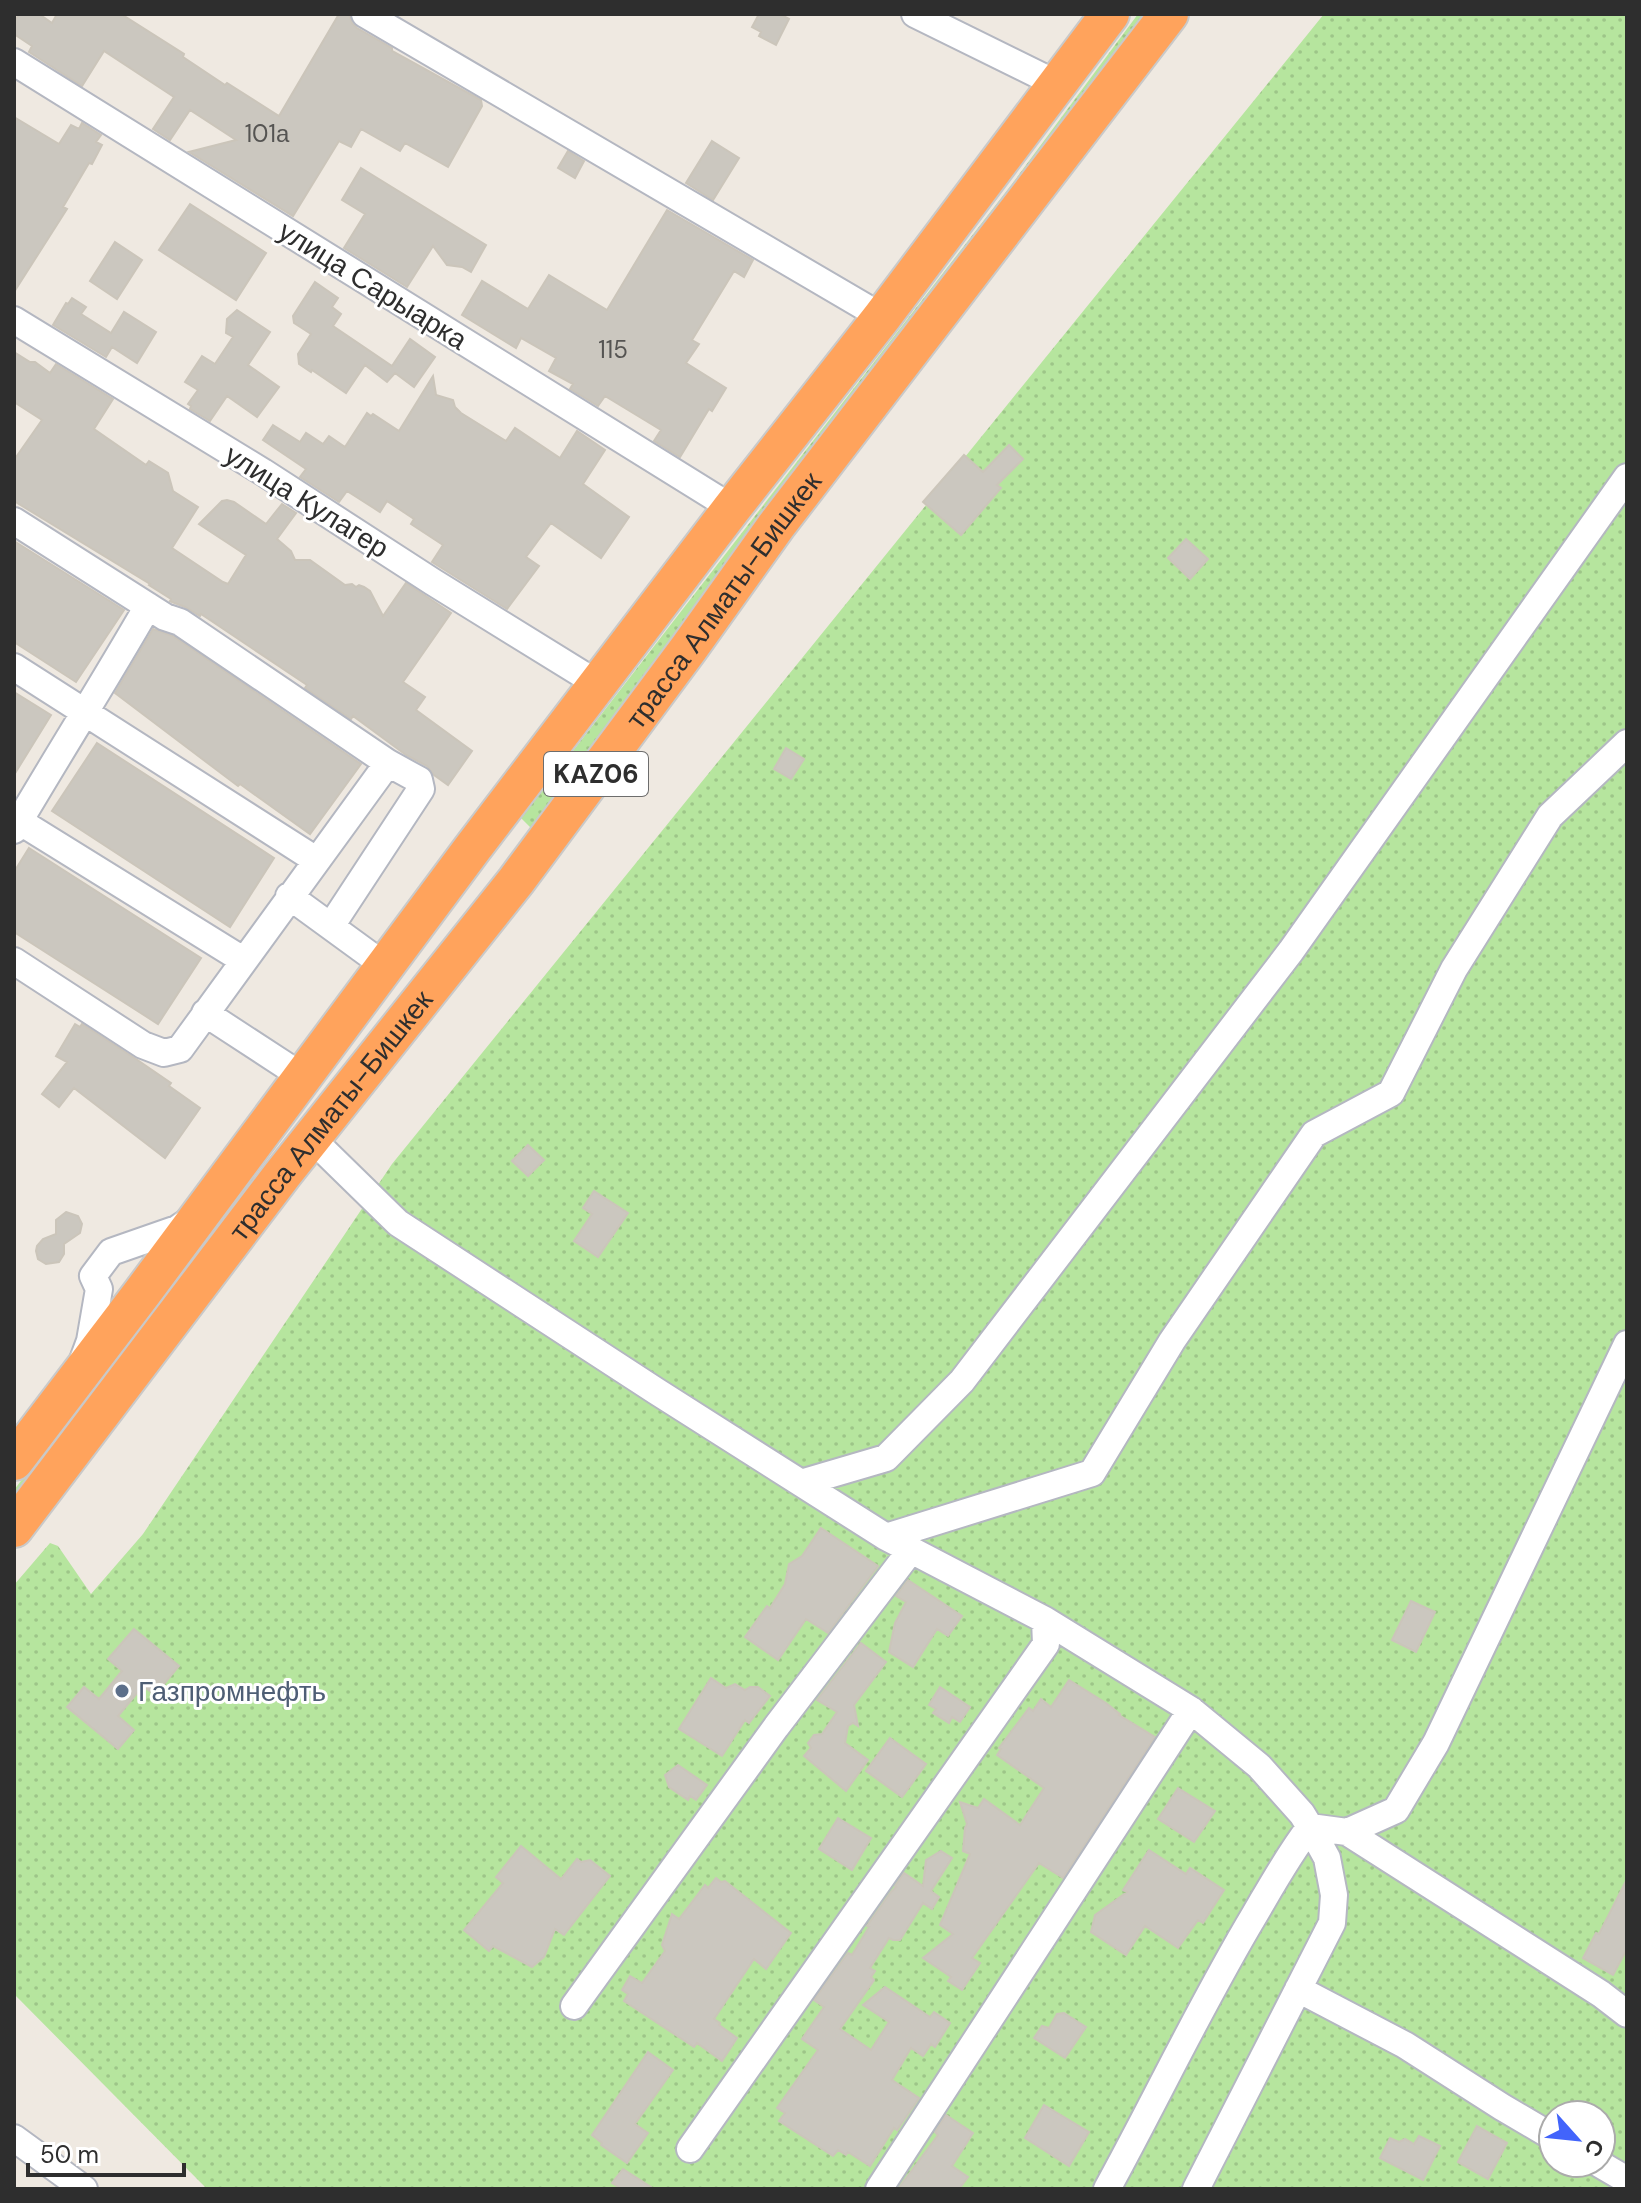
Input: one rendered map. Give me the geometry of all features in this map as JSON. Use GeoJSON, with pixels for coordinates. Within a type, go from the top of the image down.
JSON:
{"type":"FeatureCollection","features":[{"type":"Feature","properties":{"kind":"highway","name":"трасса Алматы-Бишкек"},"geometry":{"type":"LineString","coordinates":[[14,1461],[472,849],[882,317],[1110,14]]}},
{"type":"Feature","properties":{"kind":"highway","name":"трасса Алматы-Бишкек"},"geometry":{"type":"LineString","coordinates":[[14,1528],[311,1138],[516,881],[776,526],[1169,14]]}},
{"type":"Feature","properties":{"kind":"highway"},"geometry":{"type":"LineString","coordinates":[[472,849],[516,881]]}},
{"type":"Feature","properties":{"kind":"street"},"geometry":{"type":"LineString","coordinates":[[365,14],[882,317]]}},
{"type":"Feature","properties":{"kind":"street"},"geometry":{"type":"LineString","coordinates":[[915,14],[1057,84]]}},
{"type":"Feature","properties":{"kind":"street","name":"улица Сарыарка"},"geometry":{"type":"LineString","coordinates":[[14,62],[732,508]]}},
{"type":"Feature","properties":{"kind":"street","name":"улица Кулагер"},"geometry":{"type":"LineString","coordinates":[[14,320],[263,472],[598,684]]}},
{"type":"Feature","properties":{"kind":"street"},"geometry":{"type":"LineString","coordinates":[[801,1483],[886,1458],[962,1381],[1291,951],[1627,477]]}},
{"type":"Feature","properties":{"kind":"street"},"geometry":{"type":"LineString","coordinates":[[14,521],[165,617],[180,622],[388,763],[419,780],[421,789],[331,926]]}},
{"type":"Feature","properties":{"kind":"street"},"geometry":{"type":"LineString","coordinates":[[148,606],[103,685],[16,823],[243,960]]}},
{"type":"Feature","properties":{"kind":"street"},"geometry":{"type":"LineString","coordinates":[[14,667],[316,860]]}},
{"type":"Feature","properties":{"kind":"street"},"geometry":{"type":"LineString","coordinates":[[886,1537],[1092,1473],[1172,1341],[1314,1134],[1391,1093],[1454,969],[1550,816],[1627,743]]}},
{"type":"Feature","properties":{"kind":"street"},"geometry":{"type":"LineString","coordinates":[[14,961],[143,1045],[164,1053],[180,1049],[388,763]]}},
{"type":"Feature","properties":{"kind":"street"},"geometry":{"type":"LineString","coordinates":[[289,896],[385,966]]}},
{"type":"Feature","properties":{"kind":"street"},"geometry":{"type":"LineString","coordinates":[[205,1013],[303,1077]]}},
{"type":"Feature","properties":{"kind":"street"},"geometry":{"type":"LineString","coordinates":[[311,1138],[398,1223],[886,1537],[1045,1620],[1191,1710],[1259,1766],[1302,1814],[1327,1858],[1335,1907],[1332,1923],[1196,2189]]}},
{"type":"Feature","properties":{"kind":"street"},"geometry":{"type":"LineString","coordinates":[[1347,1832],[1396,1810],[1436,1743],[1627,1344]]}},
{"type":"Feature","properties":{"kind":"street"},"geometry":{"type":"LineString","coordinates":[[574,2006],[776,1727],[911,1550]]}},
{"type":"Feature","properties":{"kind":"street"},"geometry":{"type":"LineString","coordinates":[[690,2149],[1046,1644],[1045,1620]]}},
{"type":"Feature","properties":{"kind":"street"},"geometry":{"type":"LineString","coordinates":[[879,2189],[1191,1710]]}},
{"type":"Feature","properties":{"kind":"street"},"geometry":{"type":"LineString","coordinates":[[1310,1827],[1347,1832],[1601,1994],[1627,2014]]}},
{"type":"Feature","properties":{"kind":"street"},"geometry":{"type":"LineString","coordinates":[[1107,2189],[1236,1945],[1310,1827]]}},
{"type":"Feature","properties":{"kind":"street"},"geometry":{"type":"LineString","coordinates":[[1298,1989],[1405,2045],[1537,2128]]}},
{"type":"Feature","properties":{"kind":"street"},"geometry":{"type":"LineString","coordinates":[[14,2138],[84,2189]]}},
{"type":"Feature","properties":{"kind":"green space"},"geometry":{"type":"Polygon","coordinates":[[[1138,14],[1157,14],[532,829],[521,818],[1012,184],[1138,14]]]}},
{"type":"Feature","properties":{"kind":"green space"},"geometry":{"type":"Polygon","coordinates":[[[1324,14],[1627,14],[1627,2189],[207,2189],[14,1994],[14,1585],[50,1543],[58,1546],[91,1594],[143,1534],[392,1164],[1324,14]]]}},
{"type":"Feature","properties":{"kind":"green space"},"geometry":{"type":"Polygon","coordinates":[[[254,1173],[255,1188],[14,1509],[14,1490],[254,1173]]]}},
{"type":"Feature","properties":{"kind":"building"},"geometry":{"type":"Polygon","coordinates":[[[19,14],[39,14],[52,23],[57,14],[121,14],[184,54],[183,57],[225,85],[227,83],[279,116],[339,14],[349,14],[357,28],[481,100],[482,106],[448,167],[405,143],[400,151],[361,129],[351,147],[339,141],[293,216],[189,152],[236,140],[190,110],[170,140],[153,129],[174,97],[104,51],[82,86],[29,52],[32,46],[14,34],[14,22],[19,14]]]}},
{"type":"Feature","properties":{"kind":"building"},"geometry":{"type":"Polygon","coordinates":[[[759,14],[780,14],[789,19],[776,45],[759,36],[761,32],[752,27],[759,14]]]}},
{"type":"Feature","properties":{"kind":"building"},"geometry":{"type":"Polygon","coordinates":[[[14,117],[59,144],[71,125],[79,129],[82,123],[101,135],[96,142],[102,145],[63,207],[67,209],[14,292],[14,117]]]}},
{"type":"Feature","properties":{"kind":"building"},"geometry":{"type":"Polygon","coordinates":[[[712,141],[739,158],[713,200],[686,183],[712,141]]]}},
{"type":"Feature","properties":{"kind":"building"},"geometry":{"type":"Polygon","coordinates":[[[568,151],[584,161],[575,178],[558,168],[568,151]]]}},
{"type":"Feature","properties":{"kind":"building"},"geometry":{"type":"Polygon","coordinates":[[[361,168],[486,245],[471,272],[447,265],[433,246],[407,287],[344,248],[365,214],[342,200],[361,168]]]}},
{"type":"Feature","properties":{"kind":"building"},"geometry":{"type":"Polygon","coordinates":[[[190,204],[266,253],[236,300],[159,250],[190,204]]]}},
{"type":"Feature","properties":{"kind":"building"},"geometry":{"type":"Polygon","coordinates":[[[667,210],[753,260],[744,277],[734,271],[692,340],[699,344],[686,363],[726,388],[712,411],[709,409],[680,457],[654,441],[661,430],[605,396],[598,406],[570,389],[573,384],[549,371],[556,358],[521,338],[516,348],[462,315],[482,281],[528,309],[549,275],[607,310],[667,210]]]}},
{"type":"Feature","properties":{"kind":"building"},"geometry":{"type":"Polygon","coordinates":[[[115,242],[142,260],[117,299],[90,281],[115,242]]]}},
{"type":"Feature","properties":{"kind":"building"},"geometry":{"type":"Polygon","coordinates":[[[315,282],[338,298],[332,307],[341,314],[333,326],[392,366],[410,339],[435,357],[414,387],[395,373],[387,382],[365,365],[346,393],[299,364],[298,354],[311,334],[294,323],[293,316],[315,282]]]}},
{"type":"Feature","properties":{"kind":"building"},"geometry":{"type":"Polygon","coordinates":[[[72,298],[86,307],[81,314],[111,333],[124,312],[156,332],[137,363],[112,347],[106,357],[53,325],[72,298]]]}},
{"type":"Feature","properties":{"kind":"building"},"geometry":{"type":"Polygon","coordinates":[[[237,310],[270,332],[248,365],[279,387],[257,417],[227,396],[210,421],[190,409],[188,404],[198,390],[185,382],[202,356],[215,364],[233,337],[226,333],[227,319],[237,310]]]}},
{"type":"Feature","properties":{"kind":"building"},"geometry":{"type":"Polygon","coordinates":[[[14,352],[50,373],[56,364],[113,399],[94,429],[146,465],[149,461],[168,473],[173,491],[198,507],[172,548],[223,582],[228,584],[246,555],[199,524],[222,501],[234,502],[266,524],[282,504],[296,513],[277,539],[291,551],[295,560],[310,560],[345,585],[364,587],[370,591],[383,616],[406,583],[451,613],[403,682],[425,697],[416,710],[472,751],[448,785],[427,766],[406,755],[353,716],[351,719],[305,688],[307,685],[201,614],[170,601],[150,584],[14,501],[14,460],[42,420],[14,402],[14,352]]]}},
{"type":"Feature","properties":{"kind":"building"},"geometry":{"type":"Polygon","coordinates":[[[433,376],[436,395],[453,400],[461,413],[506,441],[515,428],[560,458],[577,431],[605,450],[583,484],[629,517],[601,558],[551,523],[526,557],[539,566],[507,609],[432,562],[443,545],[411,524],[414,519],[387,501],[380,512],[347,491],[339,502],[300,477],[306,469],[263,440],[273,425],[300,442],[306,433],[323,444],[329,436],[345,447],[367,413],[399,431],[433,376]]]}},
{"type":"Feature","properties":{"kind":"building"},"geometry":{"type":"Polygon","coordinates":[[[1009,445],[1023,459],[997,485],[1001,488],[961,535],[923,502],[964,455],[983,472],[1009,445]]]}},
{"type":"Feature","properties":{"kind":"building"},"geometry":{"type":"Polygon","coordinates":[[[1186,539],[1208,559],[1190,579],[1168,558],[1186,539]]]}},
{"type":"Feature","properties":{"kind":"building"},"geometry":{"type":"Polygon","coordinates":[[[14,541],[124,610],[76,682],[14,642],[14,541]]]}},
{"type":"Feature","properties":{"kind":"building"},"geometry":{"type":"Polygon","coordinates":[[[153,629],[173,636],[361,764],[310,834],[240,784],[238,786],[115,693],[153,629]]]}},
{"type":"Feature","properties":{"kind":"building"},"geometry":{"type":"Polygon","coordinates":[[[14,692],[51,715],[14,775],[14,692]]]}},
{"type":"Feature","properties":{"kind":"building"},"geometry":{"type":"Polygon","coordinates":[[[97,743],[274,858],[230,927],[52,811],[97,743]]]}},
{"type":"Feature","properties":{"kind":"building"},"geometry":{"type":"Polygon","coordinates":[[[786,748],[804,759],[791,779],[774,769],[786,748]]]}},
{"type":"Feature","properties":{"kind":"building"},"geometry":{"type":"Polygon","coordinates":[[[29,848],[201,958],[158,1024],[14,932],[14,872],[29,848]]]}},
{"type":"Feature","properties":{"kind":"building"},"geometry":{"type":"Polygon","coordinates":[[[75,1024],[80,1027],[82,1024],[136,1059],[200,1108],[165,1158],[74,1088],[59,1107],[42,1094],[67,1062],[56,1056],[75,1024]]]}},
{"type":"Feature","properties":{"kind":"building"},"geometry":{"type":"Polygon","coordinates":[[[528,1145],[544,1160],[528,1176],[512,1161],[528,1145]]]}},
{"type":"Feature","properties":{"kind":"building"},"geometry":{"type":"Polygon","coordinates":[[[594,1191],[628,1213],[598,1257],[574,1241],[592,1214],[583,1208],[594,1191]]]}},
{"type":"Feature","properties":{"kind":"building"},"geometry":{"type":"Polygon","coordinates":[[[66,1212],[78,1216],[82,1224],[80,1233],[64,1244],[64,1254],[59,1262],[46,1264],[38,1259],[37,1246],[43,1239],[56,1234],[56,1220],[66,1212]]]}},
{"type":"Feature","properties":{"kind":"building"},"geometry":{"type":"Polygon","coordinates":[[[821,1528],[878,1566],[828,1633],[806,1619],[778,1660],[745,1637],[767,1606],[770,1608],[785,1584],[789,1564],[802,1556],[821,1528]]]}},
{"type":"Feature","properties":{"kind":"building"},"geometry":{"type":"Polygon","coordinates":[[[908,1580],[962,1616],[948,1636],[937,1629],[913,1667],[889,1652],[895,1623],[906,1602],[896,1596],[908,1580]]]}},
{"type":"Feature","properties":{"kind":"building"},"geometry":{"type":"Polygon","coordinates":[[[1411,1601],[1435,1612],[1416,1652],[1392,1640],[1411,1601]]]}},
{"type":"Feature","properties":{"kind":"building","name":"Газпромнефть"},"geometry":{"type":"Polygon","coordinates":[[[134,1629],[179,1666],[155,1695],[143,1686],[118,1716],[134,1730],[118,1749],[67,1707],[84,1687],[99,1699],[122,1671],[108,1659],[134,1629]]]}},
{"type":"Feature","properties":{"kind":"building"},"geometry":{"type":"Polygon","coordinates":[[[861,1643],[886,1662],[854,1705],[858,1726],[853,1723],[848,1726],[845,1743],[868,1760],[846,1791],[804,1756],[811,1748],[808,1743],[814,1735],[822,1734],[837,1712],[817,1700],[861,1643]]]}},
{"type":"Feature","properties":{"kind":"building"},"geometry":{"type":"Polygon","coordinates":[[[711,1678],[726,1688],[735,1684],[745,1690],[758,1687],[770,1696],[749,1723],[745,1720],[722,1756],[679,1729],[711,1678]]]}},
{"type":"Feature","properties":{"kind":"building"},"geometry":{"type":"Polygon","coordinates":[[[1069,1680],[1155,1737],[1063,1878],[1039,1863],[972,1958],[980,1963],[962,1990],[948,1981],[951,1977],[923,1958],[953,1934],[940,1925],[970,1854],[963,1851],[967,1824],[960,1802],[978,1808],[984,1799],[1020,1825],[1044,1788],[997,1755],[999,1748],[1029,1708],[1033,1711],[1041,1699],[1051,1707],[1069,1680]]]}},
{"type":"Feature","properties":{"kind":"building"},"geometry":{"type":"Polygon","coordinates":[[[940,1687],[970,1707],[960,1722],[952,1717],[949,1723],[933,1713],[936,1709],[929,1705],[940,1687]]]}},
{"type":"Feature","properties":{"kind":"building"},"geometry":{"type":"Polygon","coordinates":[[[890,1738],[926,1764],[902,1797],[866,1771],[890,1738]]]}},
{"type":"Feature","properties":{"kind":"building"},"geometry":{"type":"Polygon","coordinates":[[[678,1765],[707,1785],[696,1800],[690,1796],[688,1800],[669,1787],[665,1775],[678,1765]]]}},
{"type":"Feature","properties":{"kind":"building"},"geometry":{"type":"Polygon","coordinates":[[[1178,1788],[1215,1811],[1194,1842],[1158,1819],[1178,1788]]]}},
{"type":"Feature","properties":{"kind":"building"},"geometry":{"type":"Polygon","coordinates":[[[838,1818],[871,1838],[852,1870],[819,1849],[838,1818]]]}},
{"type":"Feature","properties":{"kind":"building"},"geometry":{"type":"Polygon","coordinates":[[[521,1846],[561,1879],[577,1859],[581,1862],[590,1860],[610,1876],[564,1935],[555,1929],[544,1957],[532,1967],[493,1946],[489,1951],[464,1930],[503,1883],[496,1877],[521,1846]]]}},
{"type":"Feature","properties":{"kind":"building"},"geometry":{"type":"Polygon","coordinates":[[[1149,1850],[1186,1874],[1190,1868],[1224,1890],[1203,1923],[1198,1920],[1178,1948],[1145,1926],[1126,1955],[1091,1932],[1095,1915],[1127,1892],[1123,1890],[1149,1850]]]}},
{"type":"Feature","properties":{"kind":"building"},"geometry":{"type":"Polygon","coordinates":[[[941,1851],[952,1858],[931,1891],[939,1897],[932,1909],[923,1903],[900,1940],[889,1938],[870,1968],[875,1971],[871,1977],[874,1980],[840,2029],[871,2050],[889,2022],[863,2005],[885,1987],[930,2017],[934,2012],[950,2023],[935,2047],[931,2044],[923,2056],[911,2048],[892,2080],[919,2098],[897,2130],[894,2128],[870,2166],[848,2152],[846,2155],[838,2150],[833,2156],[779,2121],[785,2113],[777,2108],[818,2050],[802,2039],[824,2007],[814,2000],[848,1953],[852,1955],[867,1926],[904,1873],[923,1886],[926,1860],[941,1851]]]}},
{"type":"Feature","properties":{"kind":"building"},"geometry":{"type":"Polygon","coordinates":[[[716,1878],[725,1881],[791,1933],[766,1969],[754,1959],[714,2019],[737,2038],[722,2061],[697,2043],[694,2047],[624,2001],[628,1994],[622,1990],[630,1976],[642,1983],[665,1951],[662,1945],[672,1914],[679,1919],[705,1885],[708,1888],[716,1878]]]}},
{"type":"Feature","properties":{"kind":"building"},"geometry":{"type":"Polygon","coordinates":[[[1627,1879],[1627,1949],[1613,1975],[1583,1958],[1627,1879]]]}},
{"type":"Feature","properties":{"kind":"building"},"geometry":{"type":"Polygon","coordinates":[[[1064,2013],[1086,2027],[1065,2058],[1034,2038],[1042,2026],[1049,2028],[1057,2014],[1064,2013]]]}},
{"type":"Feature","properties":{"kind":"building"},"geometry":{"type":"Polygon","coordinates":[[[648,2052],[673,2070],[635,2124],[648,2133],[627,2163],[592,2135],[648,2052]]]}},
{"type":"Feature","properties":{"kind":"building"},"geometry":{"type":"Polygon","coordinates":[[[1044,2105],[1089,2132],[1069,2166],[1025,2138],[1044,2105]]]}},
{"type":"Feature","properties":{"kind":"building"},"geometry":{"type":"Polygon","coordinates":[[[946,2115],[973,2133],[952,2166],[968,2177],[959,2189],[898,2189],[938,2135],[935,2132],[946,2115]]]}},
{"type":"Feature","properties":{"kind":"building"},"geometry":{"type":"Polygon","coordinates":[[[1477,2126],[1507,2143],[1488,2179],[1458,2162],[1477,2126]]]}},
{"type":"Feature","properties":{"kind":"building"},"geometry":{"type":"Polygon","coordinates":[[[1419,2136],[1440,2146],[1423,2180],[1380,2158],[1390,2138],[1399,2142],[1405,2139],[1414,2144],[1419,2136]]]}},
{"type":"Feature","properties":{"kind":"building"},"geometry":{"type":"Polygon","coordinates":[[[623,2169],[654,2189],[622,2189],[612,2183],[623,2169]]]}},
{"type":"Feature","properties":{"kind":"place","name":"Газпромнефть"},"geometry":{"type":"Point","coordinates":[122,1691]}}]}
